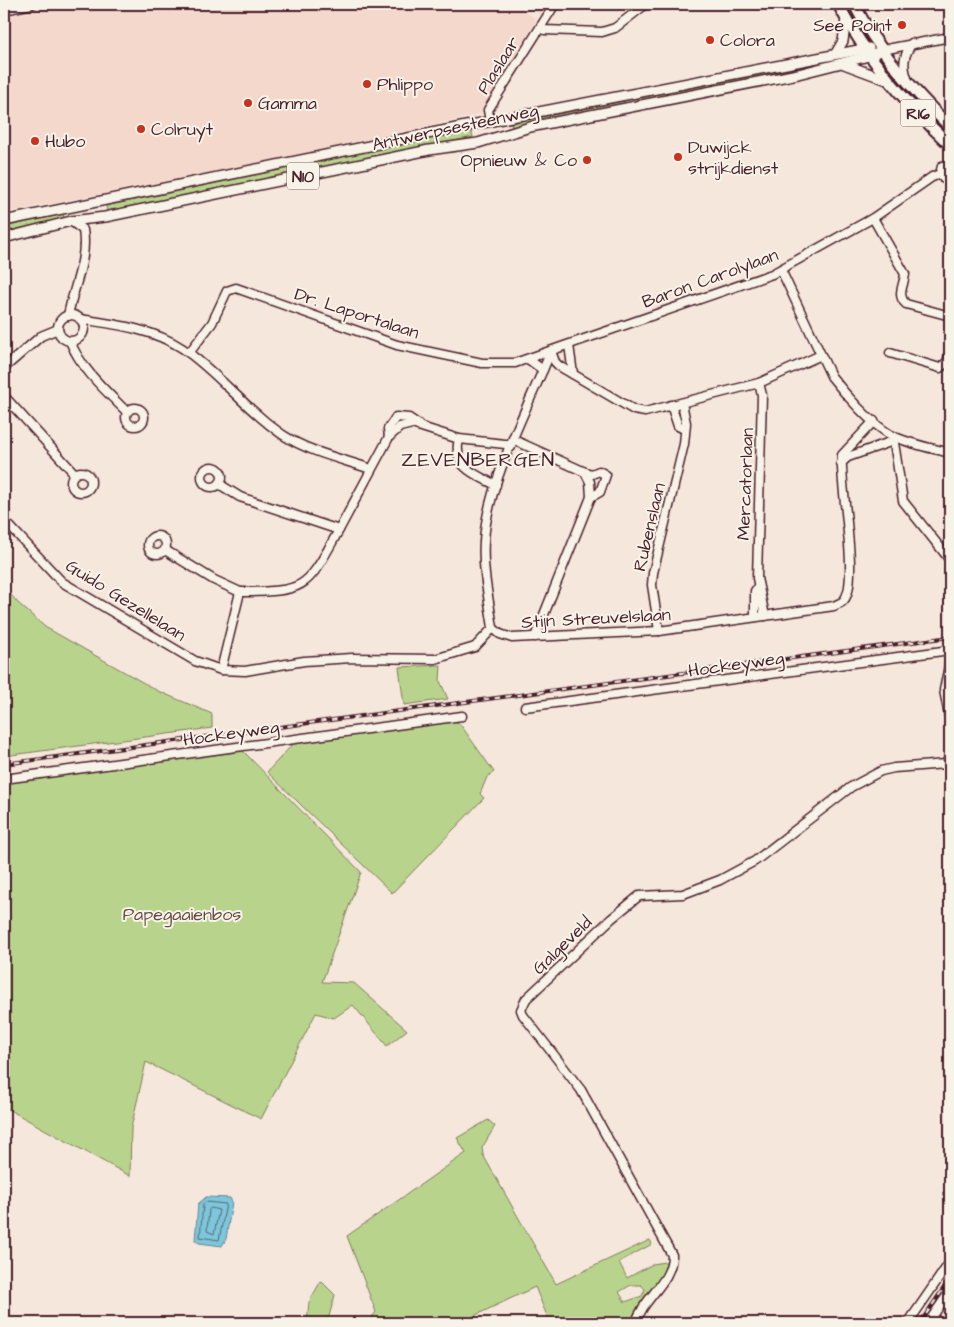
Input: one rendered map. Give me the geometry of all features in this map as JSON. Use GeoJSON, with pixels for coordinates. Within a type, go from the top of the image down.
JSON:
{"type":"FeatureCollection","features":[{"type":"Feature","properties":{"kind":"highway","name":"R16"},"geometry":{"type":"LineString","coordinates":[[838,4],[867,52],[887,80],[950,145]]}},
{"type":"Feature","properties":{"kind":"highway","name":"R16"},"geometry":{"type":"LineString","coordinates":[[854,4],[882,50],[910,85],[950,127]]}},
{"type":"Feature","properties":{"kind":"main road"},"geometry":{"type":"LineString","coordinates":[[836,53],[843,41],[846,19]]}},
{"type":"Feature","properties":{"kind":"main road","name":"Antwerpsesteenweg"},"geometry":{"type":"LineString","coordinates":[[4,221],[475,124],[836,53],[882,50]]}},
{"type":"Feature","properties":{"kind":"main road","name":"Antwerpsesteenweg"},"geometry":{"type":"LineString","coordinates":[[4,238],[71,221],[122,213],[429,150],[478,143],[530,128],[841,64],[867,52]]}},
{"type":"Feature","properties":{"kind":"main road"},"geometry":{"type":"LineString","coordinates":[[841,64],[851,65],[887,80]]}},
{"type":"Feature","properties":{"kind":"main road"},"geometry":{"type":"LineString","coordinates":[[625,96],[630,99],[631,104],[626,109]]}},
{"type":"Feature","properties":{"kind":"main road"},"geometry":{"type":"LineString","coordinates":[[475,124],[482,126],[486,131],[484,137],[478,143]]}},
{"type":"Feature","properties":{"kind":"street"},"geometry":{"type":"LineString","coordinates":[[4,10],[32,4]]}},
{"type":"Feature","properties":{"kind":"street","name":"Plaslaar"},"geometry":{"type":"LineString","coordinates":[[490,122],[488,110],[555,4]]}},
{"type":"Feature","properties":{"kind":"street","name":"Plaslaar"},"geometry":{"type":"LineString","coordinates":[[542,26],[544,30],[602,32],[615,28],[646,4]]}},
{"type":"Feature","properties":{"kind":"street","name":"Antwerpsesteenweg"},"geometry":{"type":"LineString","coordinates":[[882,50],[950,37]]}},
{"type":"Feature","properties":{"kind":"street"},"geometry":{"type":"LineString","coordinates":[[910,85],[904,69],[904,62],[906,52],[912,43]]}},
{"type":"Feature","properties":{"kind":"street","name":"Baron Carolylaan"},"geometry":{"type":"LineString","coordinates":[[551,351],[780,270],[873,218],[932,177],[940,174],[942,166],[950,165]]}},
{"type":"Feature","properties":{"kind":"street"},"geometry":{"type":"LineString","coordinates":[[940,174],[944,179],[950,179]]}},
{"type":"Feature","properties":{"kind":"street"},"geometry":{"type":"LineString","coordinates":[[68,316],[81,265],[83,230],[91,217]]}},
{"type":"Feature","properties":{"kind":"street"},"geometry":{"type":"LineString","coordinates":[[873,218],[905,274],[901,292],[902,300],[906,304],[950,316]]}},
{"type":"Feature","properties":{"kind":"street"},"geometry":{"type":"LineString","coordinates":[[71,221],[83,230]]}},
{"type":"Feature","properties":{"kind":"street"},"geometry":{"type":"LineString","coordinates":[[780,270],[821,355],[839,386],[893,438],[950,453]]}},
{"type":"Feature","properties":{"kind":"street","name":"Dr. Laportalaan"},"geometry":{"type":"LineString","coordinates":[[189,353],[212,323],[227,291],[236,288],[398,345],[491,364],[504,364],[528,359],[551,351]]}},
{"type":"Feature","properties":{"kind":"street"},"geometry":{"type":"LineString","coordinates":[[128,412],[105,391],[76,354],[70,341],[61,336],[58,329],[61,320],[68,316],[153,334],[189,353],[283,435],[300,444],[371,469]]}},
{"type":"Feature","properties":{"kind":"street"},"geometry":{"type":"LineString","coordinates":[[70,341],[77,339],[83,332],[83,325],[80,319]]}},
{"type":"Feature","properties":{"kind":"street"},"geometry":{"type":"LineString","coordinates":[[4,368],[41,336],[58,329]]}},
{"type":"Feature","properties":{"kind":"street"},"geometry":{"type":"LineString","coordinates":[[569,345],[573,374]]}},
{"type":"Feature","properties":{"kind":"street"},"geometry":{"type":"LineString","coordinates":[[551,351],[554,362],[634,410],[645,412],[759,383],[821,355]]}},
{"type":"Feature","properties":{"kind":"street"},"geometry":{"type":"LineString","coordinates":[[240,592],[221,670],[245,671],[304,661],[344,658],[435,660],[475,647],[493,628],[485,578],[484,550],[487,518],[496,485],[551,351]]}},
{"type":"Feature","properties":{"kind":"street"},"geometry":{"type":"LineString","coordinates":[[890,353],[940,368],[948,362],[950,352]]}},
{"type":"Feature","properties":{"kind":"street"},"geometry":{"type":"LineString","coordinates":[[528,359],[543,370]]}},
{"type":"Feature","properties":{"kind":"street","name":"Mercatorlaan"},"geometry":{"type":"LineString","coordinates":[[759,383],[762,395],[758,586],[765,616]]}},
{"type":"Feature","properties":{"kind":"street"},"geometry":{"type":"LineString","coordinates":[[4,396],[75,474]]}},
{"type":"Feature","properties":{"kind":"street","name":"Rubenslaan"},"geometry":{"type":"LineString","coordinates":[[659,632],[652,585],[653,573],[684,444],[686,423],[682,403]]}},
{"type":"Feature","properties":{"kind":"street"},"geometry":{"type":"LineString","coordinates":[[671,405],[678,426],[684,429]]}},
{"type":"Feature","properties":{"kind":"street"},"geometry":{"type":"LineString","coordinates":[[841,463],[842,455],[874,421]]}},
{"type":"Feature","properties":{"kind":"street"},"geometry":{"type":"LineString","coordinates":[[165,550],[214,580],[240,592],[291,589],[305,583],[317,569],[389,437],[400,427],[407,424],[459,439],[513,444],[585,472],[592,474],[599,471],[606,476],[600,492],[591,497]]}},
{"type":"Feature","properties":{"kind":"street"},"geometry":{"type":"LineString","coordinates":[[841,463],[848,457],[893,438]]}},
{"type":"Feature","properties":{"kind":"street"},"geometry":{"type":"LineString","coordinates":[[893,438],[903,501],[950,560]]}},
{"type":"Feature","properties":{"kind":"street"},"geometry":{"type":"LineString","coordinates":[[459,439],[456,451],[460,462],[496,485]]}},
{"type":"Feature","properties":{"kind":"street","name":"Stijn Streuvelslaan"},"geometry":{"type":"LineString","coordinates":[[493,628],[500,634],[512,638],[659,632],[834,606],[843,602],[847,594],[848,522],[841,463]]}},
{"type":"Feature","properties":{"kind":"street"},"geometry":{"type":"LineString","coordinates":[[535,637],[591,497],[590,482],[585,472]]}},
{"type":"Feature","properties":{"kind":"street"},"geometry":{"type":"LineString","coordinates":[[220,484],[240,497],[339,530]]}},
{"type":"Feature","properties":{"kind":"street","name":"Guido Gezellelaan"},"geometry":{"type":"LineString","coordinates":[[4,520],[62,582],[196,661],[221,670]]}},
{"type":"Feature","properties":{"kind":"street","name":"Mercatorlaan"},"geometry":{"type":"LineString","coordinates":[[755,617],[755,591],[758,586]]}},
{"type":"Feature","properties":{"kind":"street","name":"Hockeyweg"},"geometry":{"type":"LineString","coordinates":[[525,708],[950,650]]}},
{"type":"Feature","properties":{"kind":"street"},"geometry":{"type":"LineString","coordinates":[[950,661],[944,690],[950,721]]}},
{"type":"Feature","properties":{"kind":"street","name":"Hockeyweg"},"geometry":{"type":"LineString","coordinates":[[4,778],[462,716]]}},
{"type":"Feature","properties":{"kind":"street","name":"Galgeveld"},"geometry":{"type":"LineString","coordinates":[[636,1323],[641,1310],[668,1277],[672,1265],[672,1255],[581,1090],[523,1015],[523,1005],[526,998],[606,923],[640,896],[683,894],[720,880],[756,861],[856,784],[888,769],[946,764],[950,756]]}},
{"type":"Feature","properties":{"kind":"street"},"geometry":{"type":"LineString","coordinates":[[908,1323],[950,1262]]}},
{"type":"Feature","properties":{"kind":"street"},"geometry":{"type":"LineString","coordinates":[[928,1323],[950,1291]]}},
{"type":"Feature","properties":{"kind":"shaded area"},"geometry":{"type":"Polygon","coordinates":[[[4,4],[515,4],[537,20],[482,114],[311,152],[4,213],[4,4]]]}},
{"type":"Feature","properties":{"kind":"shaded area"},"geometry":{"type":"Polygon","coordinates":[[[524,4],[552,4],[543,17],[524,4]]]}},
{"type":"Feature","properties":{"kind":"green space"},"geometry":{"type":"Polygon","coordinates":[[[850,54],[851,57],[802,67],[794,72],[637,103],[636,97],[850,54]]]}},
{"type":"Feature","properties":{"kind":"green space"},"geometry":{"type":"Polygon","coordinates":[[[624,100],[625,105],[513,130],[511,122],[624,100]]]}},
{"type":"Feature","properties":{"kind":"green space"},"geometry":{"type":"Polygon","coordinates":[[[471,130],[473,137],[107,211],[106,206],[471,130]]]}},
{"type":"Feature","properties":{"kind":"green space"},"geometry":{"type":"Polygon","coordinates":[[[63,214],[64,219],[4,232],[4,227],[63,214]]]}},
{"type":"Feature","properties":{"kind":"green space"},"geometry":{"type":"Polygon","coordinates":[[[4,587],[18,603],[45,627],[158,691],[212,714],[212,728],[4,756],[4,587]]]}},
{"type":"Feature","properties":{"kind":"green space"},"geometry":{"type":"Polygon","coordinates":[[[441,665],[440,681],[448,699],[404,705],[399,667],[441,665]]]}},
{"type":"Feature","properties":{"kind":"green space"},"geometry":{"type":"Polygon","coordinates":[[[453,720],[460,724],[494,772],[487,777],[480,794],[484,798],[392,893],[267,772],[293,744],[453,720]]]}},
{"type":"Feature","properties":{"kind":"green space","name":"Papegaaienbos"},"geometry":{"type":"Polygon","coordinates":[[[243,751],[361,872],[322,982],[354,983],[407,1030],[387,1046],[353,1005],[334,1018],[316,1013],[261,1119],[146,1062],[131,1128],[130,1176],[4,1107],[4,1068],[10,1027],[4,1010],[4,783],[243,751]]]}},
{"type":"Feature","properties":{"kind":"green space"},"geometry":{"type":"Polygon","coordinates":[[[488,1120],[495,1126],[482,1148],[483,1155],[556,1284],[650,1240],[652,1244],[619,1262],[627,1278],[653,1264],[670,1261],[662,1281],[628,1322],[550,1323],[535,1287],[459,1323],[367,1323],[376,1312],[347,1236],[466,1153],[457,1138],[488,1120]],[[631,1285],[619,1292],[625,1302],[642,1296],[645,1289],[641,1285],[631,1285]]]}},
{"type":"Feature","properties":{"kind":"green space"},"geometry":{"type":"Polygon","coordinates":[[[321,1281],[335,1295],[327,1323],[307,1323],[309,1302],[321,1281]]]}},
{"type":"Feature","properties":{"kind":"water"},"geometry":{"type":"Polygon","coordinates":[[[206,1197],[230,1198],[232,1202],[226,1239],[222,1246],[199,1243],[195,1240],[198,1204],[206,1197]]]}},
{"type":"Feature","properties":{"kind":"railway"},"geometry":{"type":"LineString","coordinates":[[4,764],[950,637]]}},
{"type":"Feature","properties":{"kind":"railway"},"geometry":{"type":"LineString","coordinates":[[920,1323],[950,1279]]}},
{"type":"Feature","properties":{"kind":"place","name":"See Point"},"geometry":{"type":"Point","coordinates":[902,25]}},
{"type":"Feature","properties":{"kind":"place","name":"Colora"},"geometry":{"type":"Point","coordinates":[710,40]}},
{"type":"Feature","properties":{"kind":"place","name":"Phlippo"},"geometry":{"type":"Point","coordinates":[367,84]}},
{"type":"Feature","properties":{"kind":"place","name":"Gamma"},"geometry":{"type":"Point","coordinates":[248,103]}},
{"type":"Feature","properties":{"kind":"place","name":"Colruyt"},"geometry":{"type":"Point","coordinates":[141,129]}},
{"type":"Feature","properties":{"kind":"place","name":"Hubo"},"geometry":{"type":"Point","coordinates":[35,141]}},
{"type":"Feature","properties":{"kind":"place","name":"Duwijck strijkdienst"},"geometry":{"type":"Point","coordinates":[678,157]}},
{"type":"Feature","properties":{"kind":"place","name":"Opnieuw & Co"},"geometry":{"type":"Point","coordinates":[587,160]}},
{"type":"Feature","properties":{"kind":"district","name":"ZEVENBERGEN"},"geometry":{"type":"Point","coordinates":[478,459]}}]}
